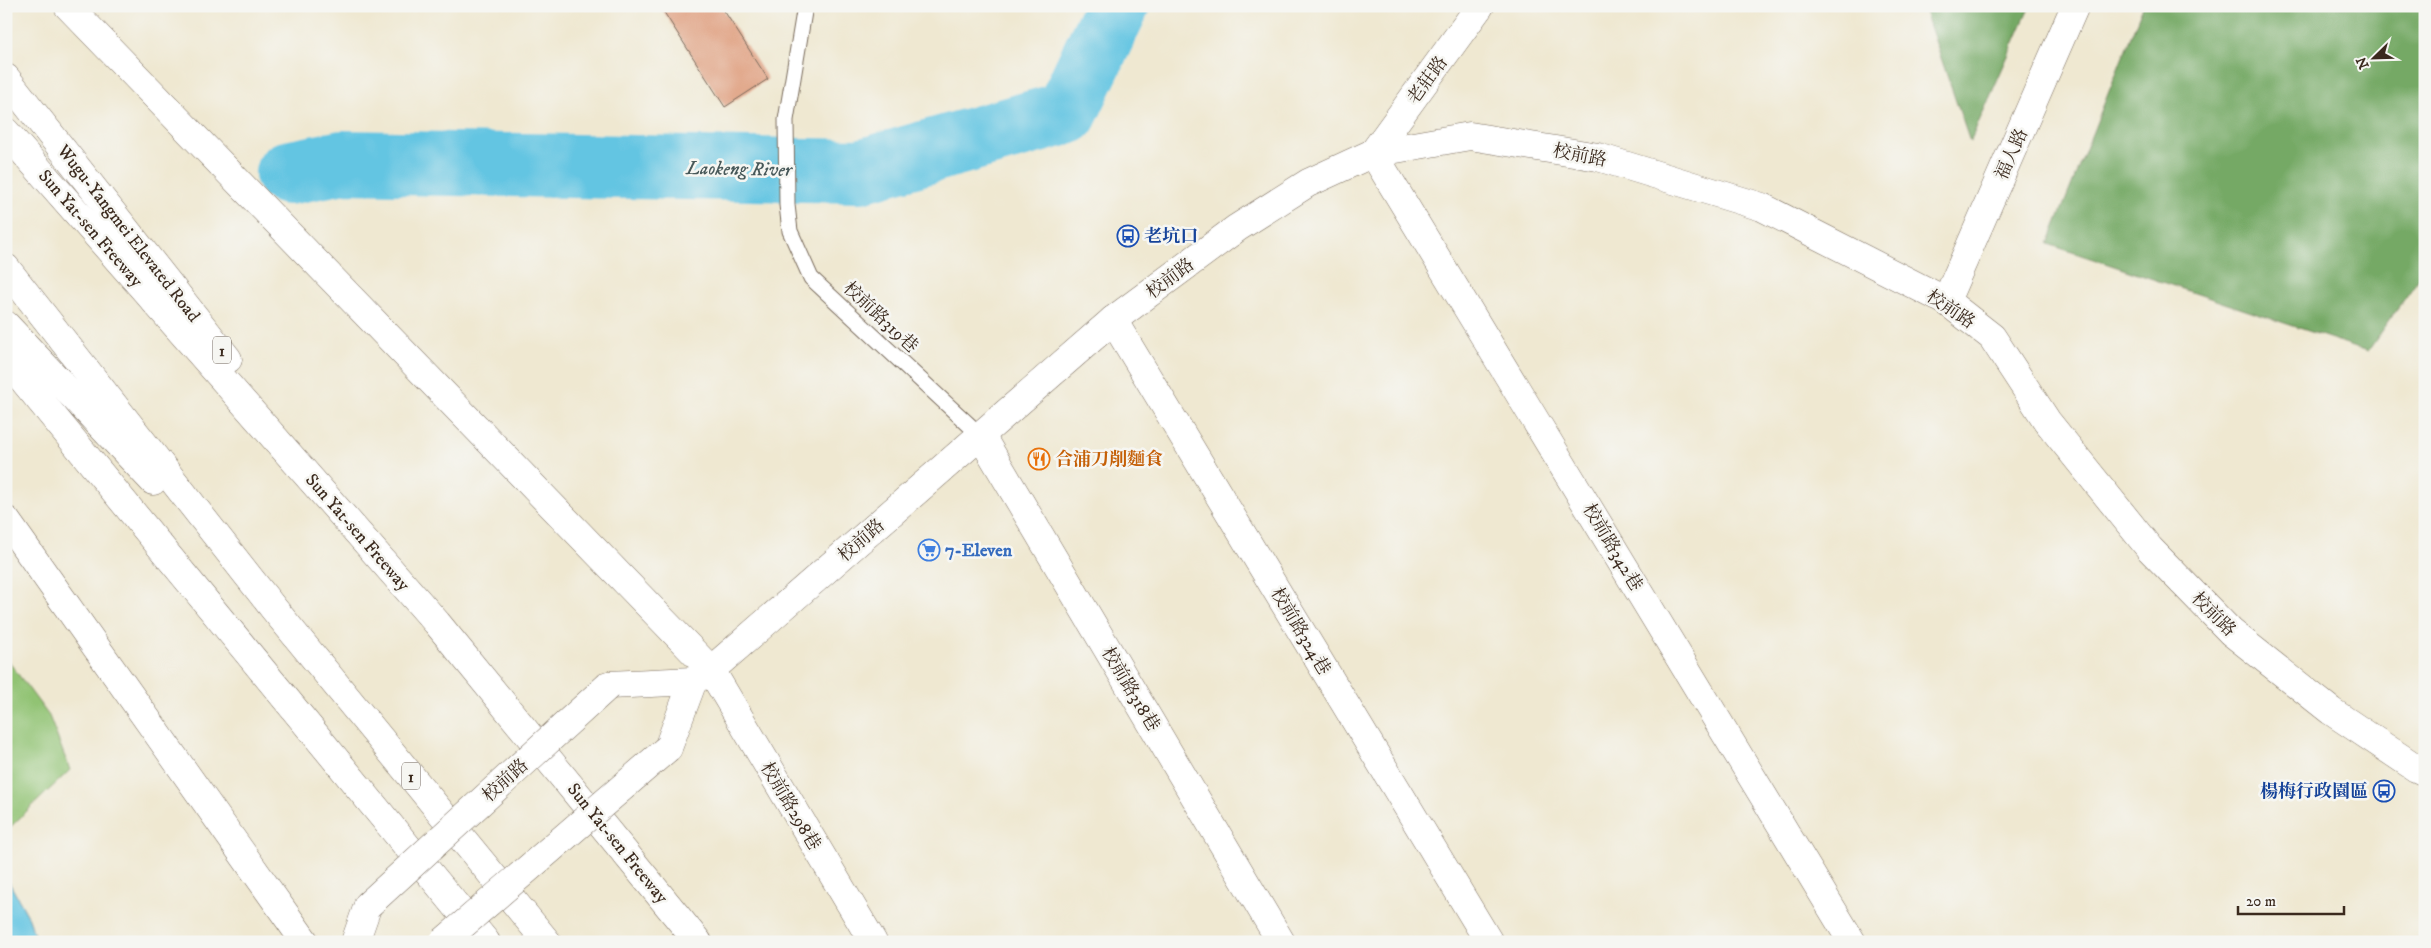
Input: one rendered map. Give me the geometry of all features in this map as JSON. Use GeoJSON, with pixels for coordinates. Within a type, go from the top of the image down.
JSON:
{"type":"FeatureCollection","features":[{"type":"Feature","properties":{"kind":"main road","name":"校前路298巷"},"geometry":{"type":"LineString","coordinates":[[68,6],[702,675],[873,942]]}},
{"type":"Feature","properties":{"kind":"main road","name":"老莊路"},"geometry":{"type":"LineString","coordinates":[[1373,153],[1480,6]]}},
{"type":"Feature","properties":{"kind":"main road","name":"福人路"},"geometry":{"type":"LineString","coordinates":[[1946,301],[2075,6]]}},
{"type":"Feature","properties":{"kind":"main road","name":"Wugu-Yangmei Elevated Road"},"geometry":{"type":"LineString","coordinates":[[6,78],[437,623]]}},
{"type":"Feature","properties":{"kind":"main road","name":"Sun Yat-sen Freeway"},"geometry":{"type":"LineString","coordinates":[[6,132],[437,623],[698,942]]}},
{"type":"Feature","properties":{"kind":"main road","name":"校前路"},"geometry":{"type":"LineString","coordinates":[[443,942],[668,748],[702,675],[982,436],[1113,320],[1237,228],[1308,183],[1373,153],[1470,136],[1598,157],[1762,207],[1946,301],[1992,337],[2047,421],[2144,541],[2231,632],[2331,711],[2416,768],[2425,772]]}},
{"type":"Feature","properties":{"kind":"main road","name":"校前路342巷"},"geometry":{"type":"LineString","coordinates":[[1373,153],[1852,942]]}},
{"type":"Feature","properties":{"kind":"main road","name":"1"},"geometry":{"type":"LineString","coordinates":[[6,268],[274,610],[547,942]]}},
{"type":"Feature","properties":{"kind":"main road","name":"校前路324巷"},"geometry":{"type":"LineString","coordinates":[[1113,320],[1489,942]]}},
{"type":"Feature","properties":{"kind":"main road","name":"1"},"geometry":{"type":"LineString","coordinates":[[6,325],[274,610]]}},
{"type":"Feature","properties":{"kind":"main road"},"geometry":{"type":"LineString","coordinates":[[6,360],[486,942]]}},
{"type":"Feature","properties":{"kind":"main road","name":"校前路318巷"},"geometry":{"type":"LineString","coordinates":[[982,436],[1281,942]]}},
{"type":"Feature","properties":{"kind":"main road"},"geometry":{"type":"LineString","coordinates":[[6,520],[305,942]]}},
{"type":"Feature","properties":{"kind":"main road","name":"校前路"},"geometry":{"type":"LineString","coordinates":[[355,942],[368,905],[609,685],[702,675]]}},
{"type":"Feature","properties":{"kind":"lane","name":"校前路319巷"},"geometry":{"type":"LineString","coordinates":[[805,6],[786,120],[787,205],[790,231],[811,278],[982,436]]}},
{"type":"Feature","properties":{"kind":"green space"},"geometry":{"type":"Polygon","coordinates":[[[1923,6],[2030,6],[1970,142],[1923,6]]]}},
{"type":"Feature","properties":{"kind":"green space"},"geometry":{"type":"Polygon","coordinates":[[[2143,6],[2425,6],[2425,270],[2368,351],[2048,244],[2143,6]]]}},
{"type":"Feature","properties":{"kind":"green space"},"geometry":{"type":"Polygon","coordinates":[[[6,658],[49,716],[70,770],[6,831],[6,658]]]}},
{"type":"Feature","properties":{"kind":"water"},"geometry":{"type":"Polygon","coordinates":[[[6,877],[29,918],[36,942],[6,942],[6,877]]]}},
{"type":"Feature","properties":{"kind":"building"},"geometry":{"type":"Polygon","coordinates":[[[660,6],[721,6],[768,79],[725,107],[660,6]]]}},
{"type":"Feature","properties":{"kind":"waterway","name":"Laokeng River"},"geometry":{"type":"LineString","coordinates":[[287,173],[343,162],[860,171],[1066,113],[1117,6]]}},
{"type":"Feature","properties":{"kind":"place","name":"老坑口"},"geometry":{"type":"Point","coordinates":[1128,236]}},
{"type":"Feature","properties":{"kind":"place","name":"合浦刀削麵食"},"geometry":{"type":"Point","coordinates":[1039,459]}},
{"type":"Feature","properties":{"kind":"place","name":"7-Eleven"},"geometry":{"type":"Point","coordinates":[929,550]}},
{"type":"Feature","properties":{"kind":"place","name":"楊梅行政園區"},"geometry":{"type":"Point","coordinates":[2384,791]}}]}
